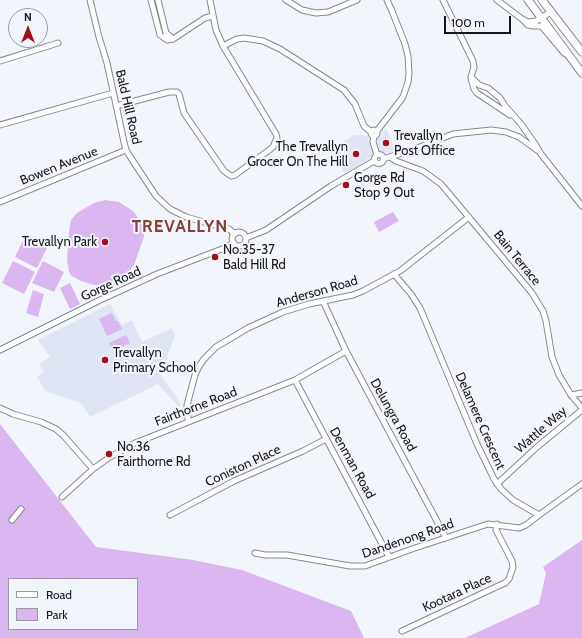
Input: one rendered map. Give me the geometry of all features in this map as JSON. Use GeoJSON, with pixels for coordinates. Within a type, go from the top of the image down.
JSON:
{"type":"FeatureCollection","features":[{"type":"Feature","properties":{"kind":"highway"},"geometry":{"type":"LineString","coordinates":[[528,0],[582,73]]}},
{"type":"Feature","properties":{"kind":"highway"},"geometry":{"type":"LineString","coordinates":[[542,0],[582,52]]}},
{"type":"Feature","properties":{"kind":"street","name":"Bald Hill Road"},"geometry":{"type":"LineString","coordinates":[[90,0],[107,62],[126,150],[156,196],[170,209],[186,217],[229,229],[235,234]]}},
{"type":"Feature","properties":{"kind":"street"},"geometry":{"type":"LineString","coordinates":[[151,0],[160,35],[167,40],[173,39],[205,18],[213,16]]}},
{"type":"Feature","properties":{"kind":"street"},"geometry":{"type":"LineString","coordinates":[[158,0],[166,33],[173,39]]}},
{"type":"Feature","properties":{"kind":"street"},"geometry":{"type":"LineString","coordinates":[[116,106],[169,92],[177,92],[179,94],[184,113],[224,171],[231,176],[238,173],[268,151],[276,142],[276,134],[219,39],[210,0]]}},
{"type":"Feature","properties":{"kind":"street"},"geometry":{"type":"LineString","coordinates":[[286,0],[302,10],[316,13],[334,10],[357,0]]}},
{"type":"Feature","properties":{"kind":"street"},"geometry":{"type":"LineString","coordinates":[[383,159],[381,156],[377,155],[373,142],[374,133],[403,97],[409,74],[408,56],[405,44],[387,0]]}},
{"type":"Feature","properties":{"kind":"street"},"geometry":{"type":"LineString","coordinates":[[443,0],[473,61],[474,67],[471,77],[474,89],[477,93],[514,117]]}},
{"type":"Feature","properties":{"kind":"street"},"geometry":{"type":"LineString","coordinates":[[497,0],[528,25],[541,26],[565,55],[572,60]]}},
{"type":"Feature","properties":{"kind":"street"},"geometry":{"type":"LineString","coordinates":[[522,19],[533,22],[551,12]]}},
{"type":"Feature","properties":{"kind":"street"},"geometry":{"type":"LineString","coordinates":[[223,46],[237,39],[244,38],[263,41],[280,49],[344,90],[355,104],[364,126],[374,133]]}},
{"type":"Feature","properties":{"kind":"street"},"geometry":{"type":"LineString","coordinates":[[0,61],[58,43]]}},
{"type":"Feature","properties":{"kind":"street"},"geometry":{"type":"LineString","coordinates":[[471,77],[479,85],[488,88],[495,93],[521,124],[541,154],[582,206]]}},
{"type":"Feature","properties":{"kind":"street"},"geometry":{"type":"LineString","coordinates":[[0,125],[113,93]]}},
{"type":"Feature","properties":{"kind":"street"},"geometry":{"type":"LineString","coordinates":[[374,161],[379,164],[383,162],[383,159],[412,150],[453,134],[491,130],[506,132],[519,137],[541,154]]}},
{"type":"Feature","properties":{"kind":"street","name":"Bowen Avenue"},"geometry":{"type":"LineString","coordinates":[[0,202],[126,150]]}},
{"type":"Feature","properties":{"kind":"street"},"geometry":{"type":"LineString","coordinates":[[246,238],[242,233],[238,232],[232,239],[237,245],[242,245],[246,238],[266,230],[331,186],[374,161],[374,158],[377,155]]}},
{"type":"Feature","properties":{"kind":"street","name":"Bain Terrace"},"geometry":{"type":"LineString","coordinates":[[390,157],[396,162],[415,168],[431,176],[441,184],[538,302],[546,321],[555,366],[564,384],[582,409]]}},
{"type":"Feature","properties":{"kind":"street","name":"Anderson Road"},"geometry":{"type":"LineString","coordinates":[[188,421],[187,405],[195,375],[210,351],[238,333],[274,316],[301,306],[353,295],[394,274],[468,217]]}},
{"type":"Feature","properties":{"kind":"street","name":"Gorge Road"},"geometry":{"type":"LineString","coordinates":[[0,350],[103,299],[234,243]]}},
{"type":"Feature","properties":{"kind":"street","name":"Delamere Crescent"},"geometry":{"type":"LineString","coordinates":[[394,274],[411,293],[420,308],[477,444],[498,484],[513,500],[539,515]]}},
{"type":"Feature","properties":{"kind":"street","name":"Delungra Road"},"geometry":{"type":"LineString","coordinates":[[324,301],[346,351],[446,538]]}},
{"type":"Feature","properties":{"kind":"street","name":"Fairthorne Road"},"geometry":{"type":"LineString","coordinates":[[62,497],[93,469],[110,457],[135,443],[295,380],[346,351]]}},
{"type":"Feature","properties":{"kind":"street","name":"Denman Road"},"geometry":{"type":"LineString","coordinates":[[295,380],[389,557]]}},
{"type":"Feature","properties":{"kind":"street"},"geometry":{"type":"LineString","coordinates":[[571,395],[582,393]]}},
{"type":"Feature","properties":{"kind":"street"},"geometry":{"type":"LineString","coordinates":[[0,408],[13,414],[41,422],[56,429],[63,434],[93,469]]}},
{"type":"Feature","properties":{"kind":"street","name":"Wattle Way"},"geometry":{"type":"LineString","coordinates":[[498,484],[537,447],[582,409]]}},
{"type":"Feature","properties":{"kind":"street","name":"Coniston Place"},"geometry":{"type":"LineString","coordinates":[[170,515],[234,481],[326,439]]}},
{"type":"Feature","properties":{"kind":"street"},"geometry":{"type":"LineString","coordinates":[[539,515],[582,484]]}},
{"type":"Feature","properties":{"kind":"street"},"geometry":{"type":"LineString","coordinates":[[12,520],[21,509]]}},
{"type":"Feature","properties":{"kind":"street","name":"Dandenong Road"},"geometry":{"type":"LineString","coordinates":[[255,553],[265,555],[292,555],[358,567],[365,566],[488,524],[519,528],[526,525],[539,515]]}},
{"type":"Feature","properties":{"kind":"street","name":"Kootara Place"},"geometry":{"type":"LineString","coordinates":[[402,631],[496,588],[509,579],[513,567],[512,560],[496,530],[497,524]]}},
{"type":"Feature","properties":{"kind":"shaded area"},"geometry":{"type":"Polygon","coordinates":[[[386,128],[396,151],[384,154],[379,152],[345,174],[331,150],[354,135],[380,135],[386,128]]]}},
{"type":"Feature","properties":{"kind":"shaded area","name":"Trevallyn Primary School"},"geometry":{"type":"Polygon","coordinates":[[[110,304],[122,325],[132,320],[142,342],[172,328],[175,335],[161,375],[181,404],[179,407],[158,384],[90,417],[81,403],[45,391],[37,377],[44,372],[39,364],[50,357],[38,340],[110,304]]]}},
{"type":"Feature","properties":{"kind":"green space","name":"Trevallyn Park"},"geometry":{"type":"Polygon","coordinates":[[[105,200],[119,202],[133,211],[141,221],[144,230],[144,237],[134,265],[126,276],[113,283],[94,285],[81,281],[72,276],[69,272],[67,260],[69,232],[71,220],[77,213],[94,203],[105,200]]]}},
{"type":"Feature","properties":{"kind":"green space"},"geometry":{"type":"Polygon","coordinates":[[[393,212],[399,221],[379,232],[374,222],[393,212]]]}},
{"type":"Feature","properties":{"kind":"green space"},"geometry":{"type":"Polygon","coordinates":[[[26,234],[48,246],[37,268],[15,257],[26,234]]]}},
{"type":"Feature","properties":{"kind":"green space"},"geometry":{"type":"Polygon","coordinates":[[[13,261],[35,272],[24,294],[2,283],[13,261]]]}},
{"type":"Feature","properties":{"kind":"green space"},"geometry":{"type":"Polygon","coordinates":[[[43,261],[64,272],[54,292],[32,283],[43,261]]]}},
{"type":"Feature","properties":{"kind":"green space"},"geometry":{"type":"Polygon","coordinates":[[[70,283],[80,304],[70,309],[60,288],[70,283]]]}},
{"type":"Feature","properties":{"kind":"green space"},"geometry":{"type":"Polygon","coordinates":[[[33,290],[44,294],[38,317],[26,313],[33,290]]]}},
{"type":"Feature","properties":{"kind":"green space"},"geometry":{"type":"Polygon","coordinates":[[[112,313],[122,329],[107,336],[99,319],[112,313]]]}},
{"type":"Feature","properties":{"kind":"green space"},"geometry":{"type":"Polygon","coordinates":[[[126,335],[130,343],[113,351],[109,343],[126,335]]]}},
{"type":"Feature","properties":{"kind":"green space"},"geometry":{"type":"Polygon","coordinates":[[[0,424],[96,547],[193,560],[242,570],[351,611],[364,638],[0,638],[0,424]]]}},
{"type":"Feature","properties":{"kind":"green space"},"geometry":{"type":"Polygon","coordinates":[[[582,540],[582,638],[465,638],[539,604],[546,573],[543,567],[582,540]]]}},
{"type":"Feature","properties":{"kind":"place","name":"Trevallyn Post Office"},"geometry":{"type":"Point","coordinates":[386,143]}},
{"type":"Feature","properties":{"kind":"place","name":"The Trevallyn Grocer On The Hill"},"geometry":{"type":"Point","coordinates":[356,154]}},
{"type":"Feature","properties":{"kind":"place","name":"Gorge Rd Stop 9 Out"},"geometry":{"type":"Point","coordinates":[346,185]}},
{"type":"Feature","properties":{"kind":"place","name":"Trevallyn Park"},"geometry":{"type":"Point","coordinates":[105,242]}},
{"type":"Feature","properties":{"kind":"place","name":"No.35-37 Bald Hill Rd"},"geometry":{"type":"Point","coordinates":[215,257]}},
{"type":"Feature","properties":{"kind":"place","name":"Trevallyn Primary School"},"geometry":{"type":"Point","coordinates":[105,360]}},
{"type":"Feature","properties":{"kind":"place","name":"No.36 Fairthorne Rd"},"geometry":{"type":"Point","coordinates":[109,454]}},
{"type":"Feature","properties":{"kind":"district","name":"TREVALLYN"},"geometry":{"type":"Point","coordinates":[180,227]}}]}
